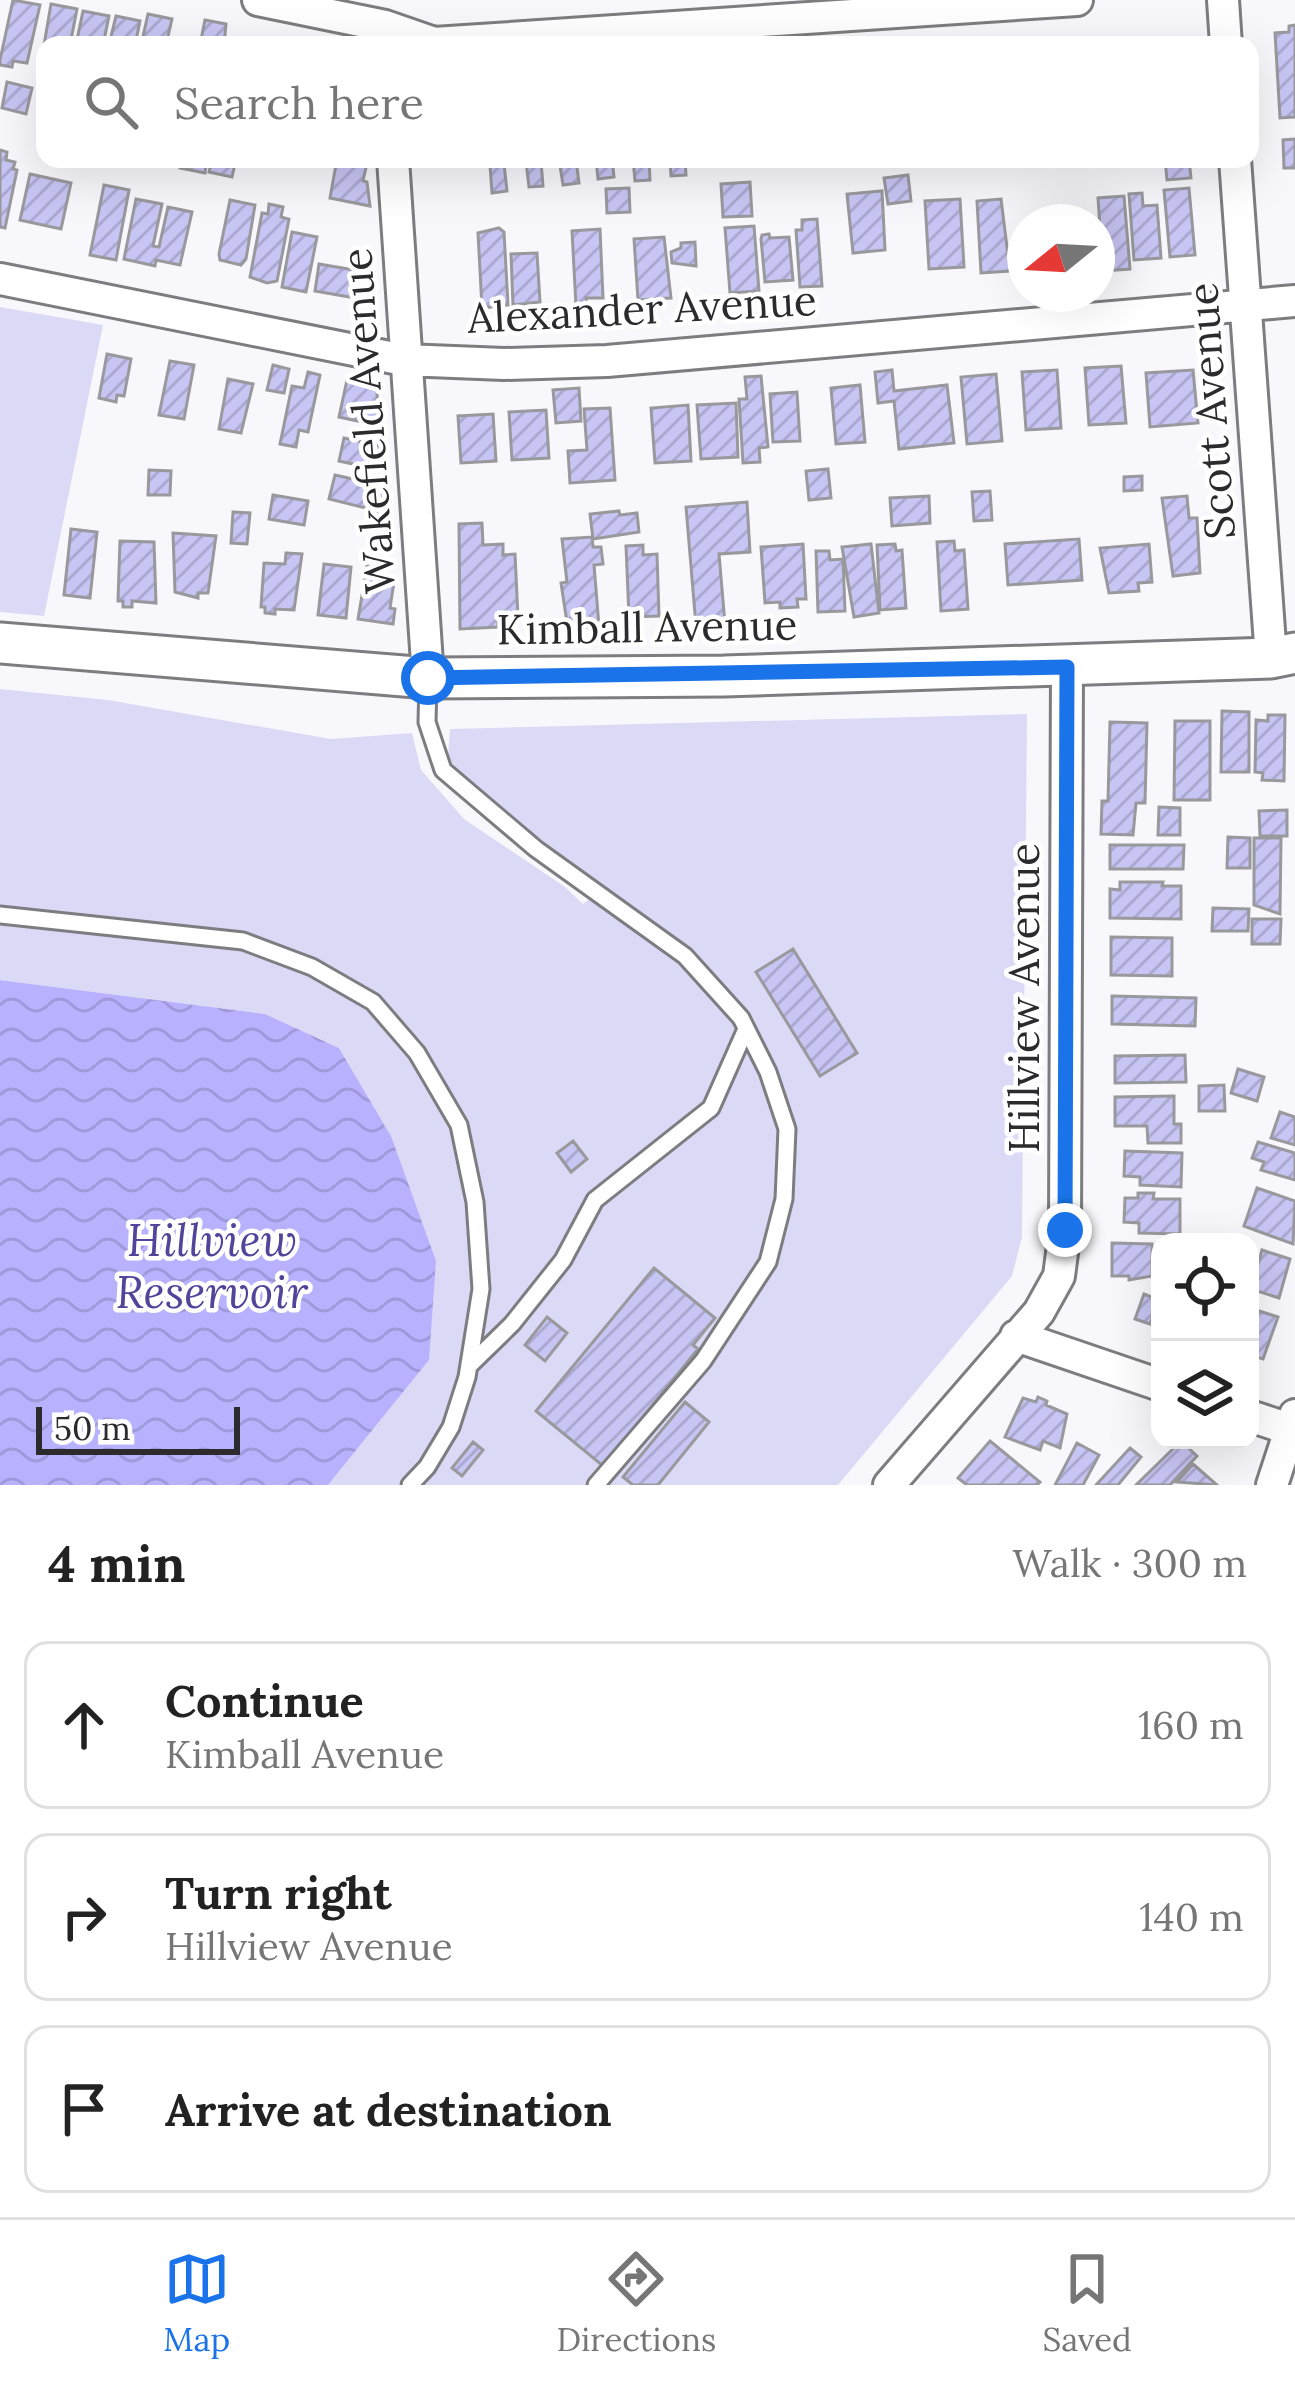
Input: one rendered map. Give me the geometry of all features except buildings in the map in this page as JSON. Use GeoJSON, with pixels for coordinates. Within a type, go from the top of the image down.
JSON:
{"type":"FeatureCollection","features":[{"type":"Feature","properties":{"kind":"street"},"geometry":{"type":"LineString","coordinates":[[257,0],[385,24],[416,36]]}},
{"type":"Feature","properties":{"kind":"street"},"geometry":{"type":"LineString","coordinates":[[539,36],[1077,0]]}},
{"type":"Feature","properties":{"kind":"street"},"geometry":{"type":"LineString","coordinates":[[1223,0],[1225,36]]}},
{"type":"Feature","properties":{"kind":"street","name":"Wakefield Avenue"},"geometry":{"type":"LineString","coordinates":[[393,168],[428,678]]}},
{"type":"Feature","properties":{"kind":"street","name":"Scott Avenue"},"geometry":{"type":"LineString","coordinates":[[1235,168],[1283,655]]}},
{"type":"Feature","properties":{"kind":"street","name":"Alexander Avenue"},"geometry":{"type":"LineString","coordinates":[[0,278],[404,360],[504,364],[607,361],[1295,301]]}},
{"type":"Feature","properties":{"kind":"street","name":"Kimball Avenue"},"geometry":{"type":"LineString","coordinates":[[0,643],[428,678],[1067,667],[1283,655]]}},
{"type":"Feature","properties":{"kind":"street","name":"Hillview Avenue"},"geometry":{"type":"LineString","coordinates":[[889,1485],[1040,1312],[1059,1276],[1065,1230],[1067,667]]}},
{"type":"Feature","properties":{"kind":"street"},"geometry":{"type":"LineString","coordinates":[[1016,1336],[1151,1382]]}},
{"type":"Feature","properties":{"kind":"street"},"geometry":{"type":"LineString","coordinates":[[1259,1418],[1294,1425],[1272,1485]]}},
{"type":"Feature","properties":{"kind":"lane"},"geometry":{"type":"LineString","coordinates":[[428,678],[427,722],[443,770],[536,849],[685,956],[746,1029],[768,1072],[788,1129],[784,1199],[768,1262],[703,1361],[596,1485]]}},
{"type":"Feature","properties":{"kind":"lane"},"geometry":{"type":"LineString","coordinates":[[0,915],[243,941],[311,967],[373,1002],[417,1053],[459,1125],[475,1202],[481,1289],[469,1366],[451,1426],[410,1485]]}},
{"type":"Feature","properties":{"kind":"lane"},"geometry":{"type":"LineString","coordinates":[[469,1366],[512,1324],[563,1260],[596,1200],[711,1108],[746,1029]]}},
{"type":"Feature","properties":{"kind":"shaded area"},"geometry":{"type":"Polygon","coordinates":[[[0,307],[103,325],[44,616],[0,612],[0,307]]]}},
{"type":"Feature","properties":{"kind":"shaded area","name":"Hillview Reservoir"},"geometry":{"type":"Polygon","coordinates":[[[0,689],[108,700],[331,739],[412,733],[421,770],[464,819],[583,904],[604,888],[475,795],[448,758],[450,729],[1027,714],[1022,1237],[1012,1276],[838,1485],[328,1485],[429,1360],[391,1136],[339,1048],[265,1014],[0,980],[0,689]]]}},
{"type":"Feature","properties":{"kind":"water","name":"Hillview Reservoir"},"geometry":{"type":"Polygon","coordinates":[[[0,980],[265,1014],[339,1048],[391,1136],[436,1261],[429,1360],[328,1485],[0,1485],[0,980]]]}},
{"type":"Feature","properties":{"kind":"route"},"geometry":{"type":"LineString","coordinates":[[428,678],[1067,667],[1065,1230]]}}]}
